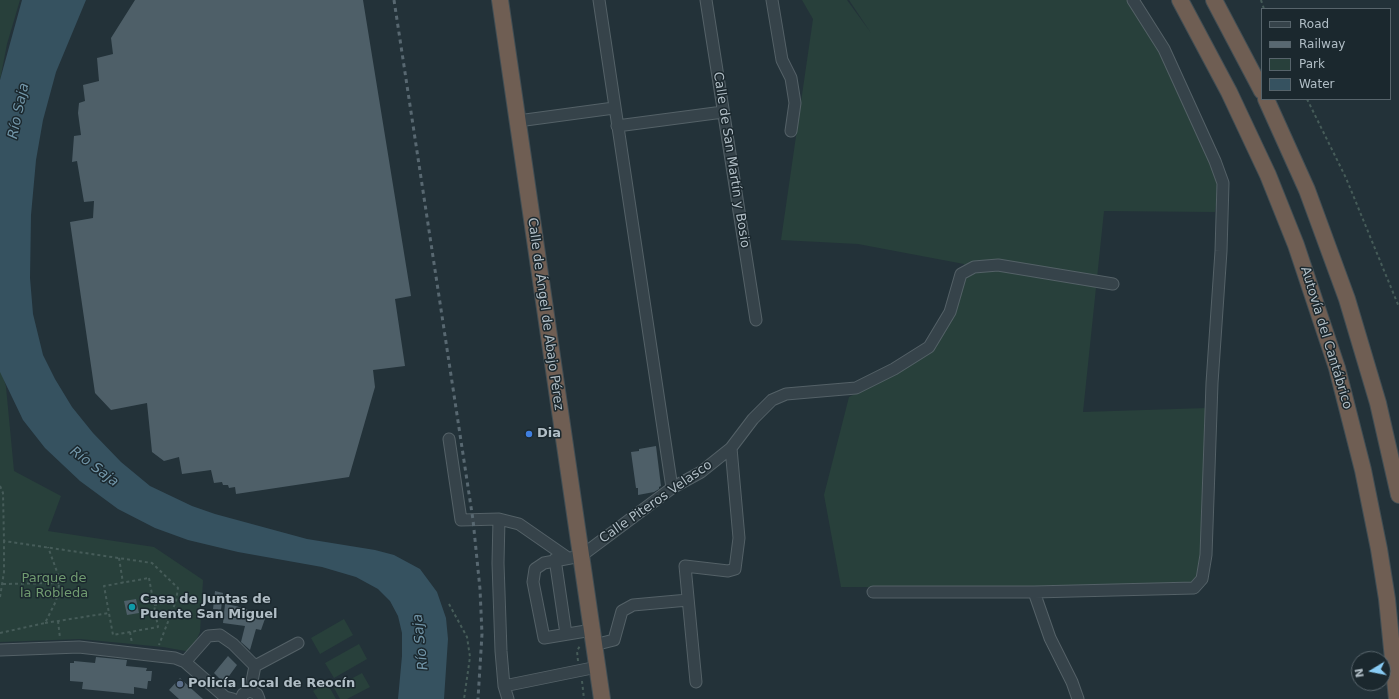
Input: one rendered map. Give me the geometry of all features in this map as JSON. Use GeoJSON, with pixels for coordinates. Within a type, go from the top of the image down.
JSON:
{"type":"FeatureCollection","features":[{"type":"Feature","properties":{"kind":"highway","name":"Calle de Ángel de Abajo Pérez"},"geometry":{"type":"LineString","coordinates":[[500,0],[518,121],[574,556],[593,637],[602,699]]}},
{"type":"Feature","properties":{"kind":"highway","name":"Autovía del Cantábrico"},"geometry":{"type":"LineString","coordinates":[[1180,0],[1229,92],[1268,175],[1301,259],[1337,368],[1363,470],[1379,549],[1397,699]]}},
{"type":"Feature","properties":{"kind":"highway"},"geometry":{"type":"LineString","coordinates":[[1214,0],[1261,89]]}},
{"type":"Feature","properties":{"kind":"highway"},"geometry":{"type":"LineString","coordinates":[[1266,100],[1296,163],[1338,272],[1378,403],[1399,495]]}},
{"type":"Feature","properties":{"kind":"street"},"geometry":{"type":"LineString","coordinates":[[599,0],[672,488]]}},
{"type":"Feature","properties":{"kind":"street","name":"Calle de San Martín y Bosio"},"geometry":{"type":"LineString","coordinates":[[706,0],[756,320]]}},
{"type":"Feature","properties":{"kind":"street"},"geometry":{"type":"LineString","coordinates":[[772,0],[782,60],[791,78],[795,103],[791,131]]}},
{"type":"Feature","properties":{"kind":"street"},"geometry":{"type":"LineString","coordinates":[[873,592],[1034,592],[1194,588],[1202,579],[1205,561],[1212,383],[1221,251],[1223,183],[1194,112],[1164,49],[1133,0]]}},
{"type":"Feature","properties":{"kind":"street"},"geometry":{"type":"LineString","coordinates":[[518,121],[614,108]]}},
{"type":"Feature","properties":{"kind":"street"},"geometry":{"type":"LineString","coordinates":[[617,126],[723,112]]}},
{"type":"Feature","properties":{"kind":"street","name":"Calle Piteros Velasco"},"geometry":{"type":"LineString","coordinates":[[574,556],[672,488],[701,472],[731,448],[753,419],[772,400],[786,394],[856,388],[894,369],[929,347],[950,312],[961,274],[974,267],[998,265],[1113,284]]}},
{"type":"Feature","properties":{"kind":"street"},"geometry":{"type":"LineString","coordinates":[[450,439],[461,520],[499,519],[519,524],[574,556]]}},
{"type":"Feature","properties":{"kind":"street"},"geometry":{"type":"LineString","coordinates":[[696,682],[685,566],[728,571],[735,569],[739,538],[731,448]]}},
{"type":"Feature","properties":{"kind":"street"},"geometry":{"type":"LineString","coordinates":[[499,519],[498,564],[501,651],[504,686],[508,699]]}},
{"type":"Feature","properties":{"kind":"street"},"geometry":{"type":"LineString","coordinates":[[574,556],[544,563],[535,569],[533,582],[544,638],[566,634],[614,640],[622,611],[633,606],[688,600]]}},
{"type":"Feature","properties":{"kind":"street"},"geometry":{"type":"LineString","coordinates":[[555,560],[566,634]]}},
{"type":"Feature","properties":{"kind":"street"},"geometry":{"type":"LineString","coordinates":[[1034,592],[1050,638],[1072,682],[1078,699]]}},
{"type":"Feature","properties":{"kind":"street"},"geometry":{"type":"LineString","coordinates":[[185,662],[208,636],[213,634],[220,635],[233,644],[254,666]]}},
{"type":"Feature","properties":{"kind":"street"},"geometry":{"type":"LineString","coordinates":[[254,666],[298,643]]}},
{"type":"Feature","properties":{"kind":"street"},"geometry":{"type":"LineString","coordinates":[[0,650],[61,647],[98,648],[156,654],[185,662],[225,697],[233,699]]}},
{"type":"Feature","properties":{"kind":"street"},"geometry":{"type":"LineString","coordinates":[[250,691],[254,666]]}},
{"type":"Feature","properties":{"kind":"street"},"geometry":{"type":"LineString","coordinates":[[504,686],[598,667]]}},
{"type":"Feature","properties":{"kind":"street"},"geometry":{"type":"LineString","coordinates":[[241,699],[243,694],[250,691],[257,694],[259,699]]}},
{"type":"Feature","properties":{"kind":"path"},"geometry":{"type":"LineString","coordinates":[[1307,100],[1346,178],[1399,307]]}},
{"type":"Feature","properties":{"kind":"path"},"geometry":{"type":"LineString","coordinates":[[0,486],[3,493],[4,541],[0,597]]}},
{"type":"Feature","properties":{"kind":"path"},"geometry":{"type":"LineString","coordinates":[[4,541],[152,563],[178,588],[176,601],[156,654]]}},
{"type":"Feature","properties":{"kind":"path"},"geometry":{"type":"LineString","coordinates":[[44,623],[56,601],[60,580],[48,547]]}},
{"type":"Feature","properties":{"kind":"path"},"geometry":{"type":"LineString","coordinates":[[119,558],[123,583]]}},
{"type":"Feature","properties":{"kind":"path"},"geometry":{"type":"LineString","coordinates":[[149,578],[154,605],[158,627],[113,635],[104,586],[149,578]]}},
{"type":"Feature","properties":{"kind":"path"},"geometry":{"type":"LineString","coordinates":[[2,584],[59,583]]}},
{"type":"Feature","properties":{"kind":"path"},"geometry":{"type":"LineString","coordinates":[[154,605],[176,601]]}},
{"type":"Feature","properties":{"kind":"path"},"geometry":{"type":"LineString","coordinates":[[450,604],[468,637],[470,657],[464,699]]}},
{"type":"Feature","properties":{"kind":"path"},"geometry":{"type":"LineString","coordinates":[[0,633],[44,623],[109,613]]}},
{"type":"Feature","properties":{"kind":"path"},"geometry":{"type":"LineString","coordinates":[[58,621],[61,647]]}},
{"type":"Feature","properties":{"kind":"green space"},"geometry":{"type":"Polygon","coordinates":[[[0,0],[20,0],[7,44],[0,80],[0,0]]]}},
{"type":"Feature","properties":{"kind":"green space"},"geometry":{"type":"Polygon","coordinates":[[[802,0],[847,0],[871,33],[849,0],[1128,0],[1149,30],[1177,85],[1219,183],[1215,212],[1104,211],[1083,412],[1207,408],[1202,579],[1194,588],[841,587],[824,495],[849,397],[894,374],[936,347],[956,309],[965,280],[964,264],[858,244],[781,240],[813,19],[802,0]]]}},
{"type":"Feature","properties":{"kind":"green space","name":"Parque de la Robleda"},"geometry":{"type":"Polygon","coordinates":[[[0,363],[6,387],[14,471],[61,496],[48,531],[154,547],[203,580],[200,632],[191,652],[163,647],[80,639],[0,642],[0,363]]]}},
{"type":"Feature","properties":{"kind":"green space"},"geometry":{"type":"Polygon","coordinates":[[[344,619],[353,635],[320,654],[311,638],[344,619]]]}},
{"type":"Feature","properties":{"kind":"green space"},"geometry":{"type":"Polygon","coordinates":[[[359,644],[367,659],[334,678],[325,663],[359,644]]]}},
{"type":"Feature","properties":{"kind":"green space"},"geometry":{"type":"Polygon","coordinates":[[[362,673],[370,687],[347,699],[340,699],[334,688],[362,673]]]}},
{"type":"Feature","properties":{"kind":"green space"},"geometry":{"type":"Polygon","coordinates":[[[327,683],[336,699],[318,699],[313,691],[327,683]]]}},
{"type":"Feature","properties":{"kind":"water","name":"Río Saja"},"geometry":{"type":"Polygon","coordinates":[[[22,0],[86,0],[56,72],[43,120],[36,160],[31,215],[30,278],[33,314],[43,355],[55,379],[72,407],[93,433],[121,462],[150,486],[192,506],[215,514],[307,539],[375,550],[394,555],[420,569],[437,592],[446,618],[448,639],[444,699],[398,699],[402,656],[402,633],[398,616],[390,601],[378,589],[356,577],[322,567],[238,552],[188,540],[155,528],[118,509],[80,481],[45,448],[23,420],[0,372],[0,80],[22,0]]]}},
{"type":"Feature","properties":{"kind":"building"},"geometry":{"type":"Polygon","coordinates":[[[135,0],[363,0],[411,296],[395,299],[405,366],[373,370],[375,387],[349,477],[236,494],[235,487],[229,488],[228,485],[223,485],[222,482],[214,483],[211,470],[182,474],[179,457],[164,461],[152,452],[147,403],[111,410],[95,393],[70,222],[93,218],[94,201],[84,202],[77,161],[72,162],[74,136],[81,135],[78,113],[79,103],[85,101],[83,85],[99,81],[97,58],[113,54],[111,38],[135,0]]]}},
{"type":"Feature","properties":{"kind":"building"},"geometry":{"type":"Polygon","coordinates":[[[656,446],[661,486],[654,492],[638,495],[631,452],[656,446]]]}},
{"type":"Feature","properties":{"kind":"building"},"geometry":{"type":"Polygon","coordinates":[[[215,591],[223,593],[221,610],[213,609],[215,591]]]}},
{"type":"Feature","properties":{"kind":"building","name":"Casa de Juntas de Puente San Miguel"},"geometry":{"type":"Polygon","coordinates":[[[136,599],[139,613],[127,615],[124,601],[136,599]]]}},
{"type":"Feature","properties":{"kind":"building"},"geometry":{"type":"Polygon","coordinates":[[[225,604],[266,616],[261,630],[256,629],[250,650],[241,642],[245,626],[223,623],[225,604]]]}},
{"type":"Feature","properties":{"kind":"building"},"geometry":{"type":"Polygon","coordinates":[[[228,656],[237,665],[224,683],[214,673],[228,656]]]}},
{"type":"Feature","properties":{"kind":"building"},"geometry":{"type":"Polygon","coordinates":[[[96,657],[127,660],[126,666],[147,668],[146,671],[152,671],[151,681],[148,681],[147,689],[134,687],[134,694],[82,689],[83,682],[70,681],[70,663],[74,663],[74,661],[95,663],[96,657]]]}},
{"type":"Feature","properties":{"kind":"building","name":"Policía Local de Reocín"},"geometry":{"type":"Polygon","coordinates":[[[180,678],[203,699],[179,699],[169,690],[180,678]]]}},
{"type":"Feature","properties":{"kind":"railway"},"geometry":{"type":"LineString","coordinates":[[394,0],[473,520],[480,589],[482,634],[478,699]]}},
{"type":"Feature","properties":{"kind":"place","name":"Dia"},"geometry":{"type":"Point","coordinates":[529,434]}},
{"type":"Feature","properties":{"kind":"place","name":"Casa de Juntas de Puente San Miguel"},"geometry":{"type":"Point","coordinates":[132,607]}},
{"type":"Feature","properties":{"kind":"place","name":"Policía Local de Reocín"},"geometry":{"type":"Point","coordinates":[180,684]}}]}
